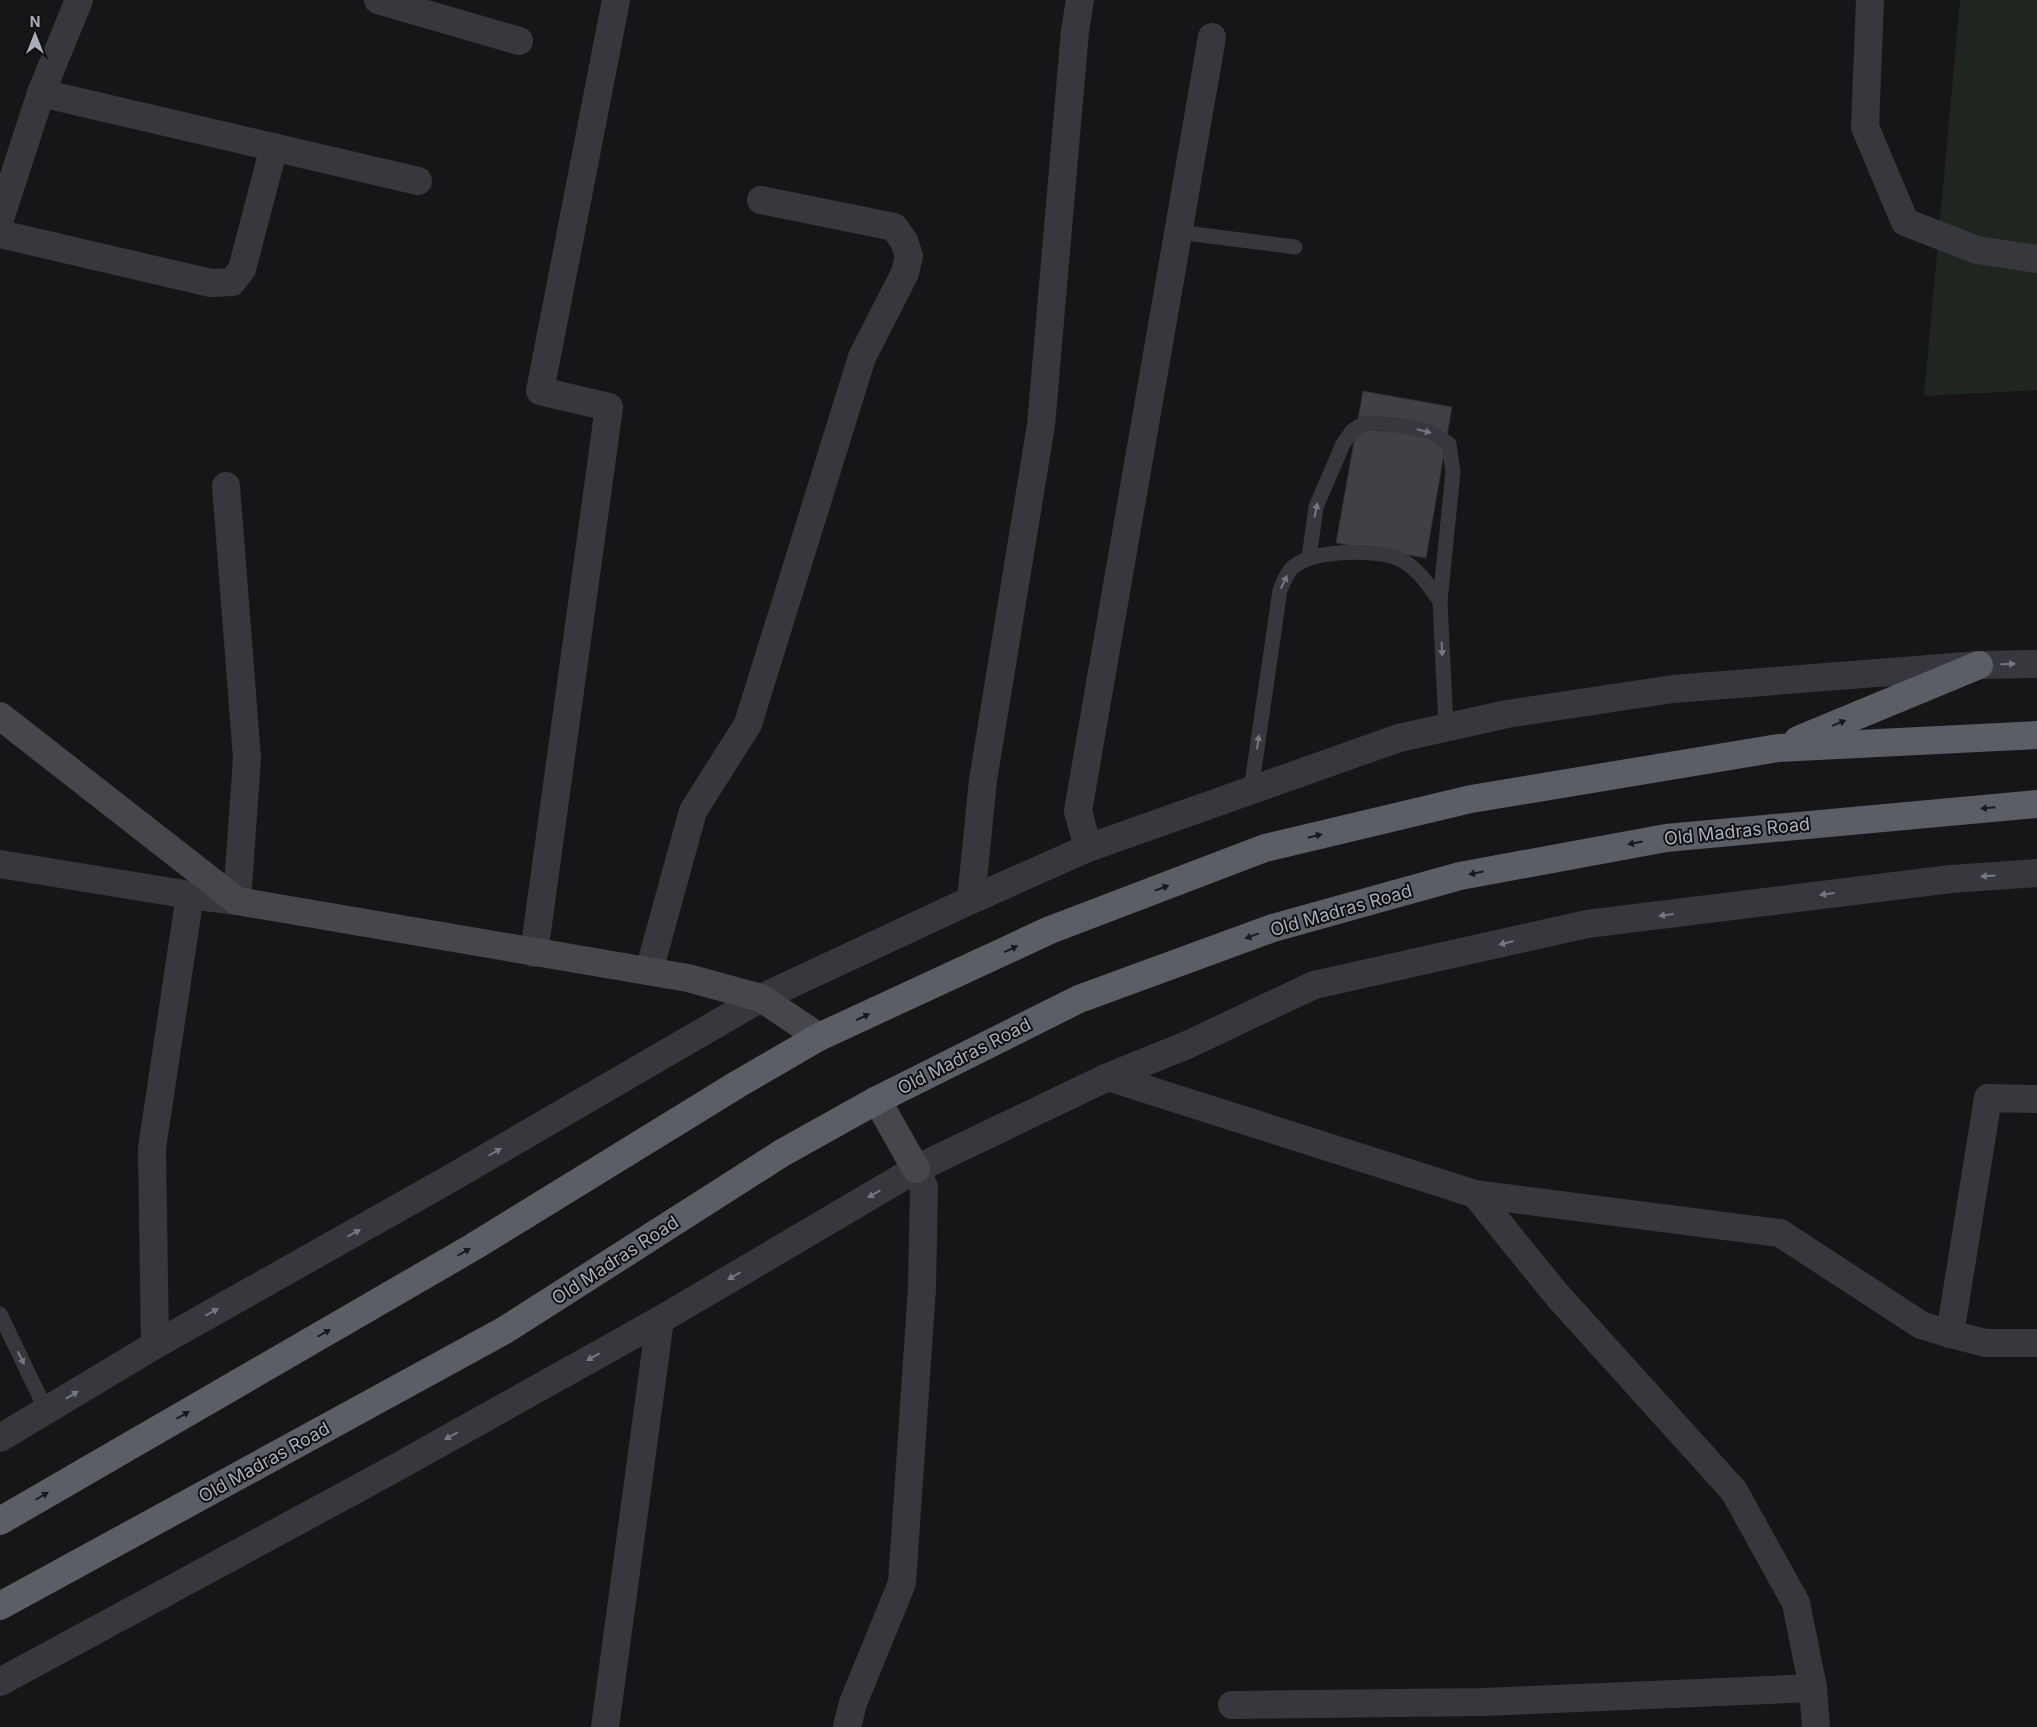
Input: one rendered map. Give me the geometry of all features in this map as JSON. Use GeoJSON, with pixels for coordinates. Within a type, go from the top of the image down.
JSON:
{"type":"FeatureCollection","features":[{"type":"Feature","properties":{"kind":"highway"},"geometry":{"type":"LineString","coordinates":[[1778,748],[1979,665]]}},
{"type":"Feature","properties":{"kind":"highway"},"geometry":{"type":"LineString","coordinates":[[0,1520],[473,1247],[738,1084],[819,1037],[1050,930],[1265,848],[1471,799],[1778,748],[2037,735]]}},
{"type":"Feature","properties":{"kind":"highway","name":"Old Madras Road"},"geometry":{"type":"LineString","coordinates":[[0,1606],[505,1330],[782,1153],[877,1100],[1079,999],[1273,928],[1460,876],[1666,838],[2037,804]]}},
{"type":"Feature","properties":{"kind":"main road"},"geometry":{"type":"LineString","coordinates":[[0,716],[238,901],[688,978],[761,998],[819,1037]]}},
{"type":"Feature","properties":{"kind":"main road"},"geometry":{"type":"LineString","coordinates":[[877,1100],[916,1169]]}},
{"type":"Feature","properties":{"kind":"street"},"geometry":{"type":"LineString","coordinates":[[0,219],[41,93],[79,0]]}},
{"type":"Feature","properties":{"kind":"street"},"geometry":{"type":"LineString","coordinates":[[378,0],[519,41]]}},
{"type":"Feature","properties":{"kind":"street"},"geometry":{"type":"LineString","coordinates":[[534,953],[609,407],[540,391],[616,0]]}},
{"type":"Feature","properties":{"kind":"street"},"geometry":{"type":"LineString","coordinates":[[971,900],[983,780],[1041,424],[1075,31],[1080,0]]}},
{"type":"Feature","properties":{"kind":"street"},"geometry":{"type":"LineString","coordinates":[[1870,0],[1865,127],[1905,222],[1977,250],[2037,259]]}},
{"type":"Feature","properties":{"kind":"street"},"geometry":{"type":"LineString","coordinates":[[1088,848],[1078,811],[1212,37]]}},
{"type":"Feature","properties":{"kind":"street"},"geometry":{"type":"LineString","coordinates":[[41,93],[418,181]]}},
{"type":"Feature","properties":{"kind":"street"},"geometry":{"type":"LineString","coordinates":[[0,234],[212,283],[232,282],[242,269],[274,147]]}},
{"type":"Feature","properties":{"kind":"street"},"geometry":{"type":"LineString","coordinates":[[649,971],[693,811],[748,724],[862,357],[905,273],[909,256],[904,241],[894,227],[761,200]]}},
{"type":"Feature","properties":{"kind":"street"},"geometry":{"type":"LineString","coordinates":[[0,864],[238,901],[247,758],[226,486]]}},
{"type":"Feature","properties":{"kind":"street"},"geometry":{"type":"LineString","coordinates":[[0,1438],[155,1345],[446,1181],[761,998],[971,900],[1088,848],[1399,738],[1506,714],[1673,689],[1979,665],[2037,664]]}},
{"type":"Feature","properties":{"kind":"street"},"geometry":{"type":"LineString","coordinates":[[0,1682],[381,1475],[660,1320],[916,1169],[1108,1077],[1187,1045],[1314,985],[1578,926],[1951,878],[2037,873]]}},
{"type":"Feature","properties":{"kind":"street"},"geometry":{"type":"LineString","coordinates":[[155,1345],[152,1148],[190,895]]}},
{"type":"Feature","properties":{"kind":"street"},"geometry":{"type":"LineString","coordinates":[[1108,1077],[1475,1194],[1780,1233],[1922,1325],[1986,1343],[2037,1343]]}},
{"type":"Feature","properties":{"kind":"street"},"geometry":{"type":"LineString","coordinates":[[1950,1334],[1988,1098],[2037,1099]]}},
{"type":"Feature","properties":{"kind":"street"},"geometry":{"type":"LineString","coordinates":[[847,1727],[853,1703],[902,1583],[922,1288],[924,1187],[916,1169]]}},
{"type":"Feature","properties":{"kind":"street"},"geometry":{"type":"LineString","coordinates":[[1475,1194],[1557,1295],[1734,1490],[1796,1603],[1813,1688],[1816,1727]]}},
{"type":"Feature","properties":{"kind":"street"},"geometry":{"type":"LineString","coordinates":[[605,1727],[660,1320]]}},
{"type":"Feature","properties":{"kind":"street"},"geometry":{"type":"LineString","coordinates":[[1232,1705],[1484,1702],[1813,1688]]}},
{"type":"Feature","properties":{"kind":"lane"},"geometry":{"type":"LineString","coordinates":[[1178,232],[1295,247]]}},
{"type":"Feature","properties":{"kind":"lane"},"geometry":{"type":"LineString","coordinates":[[1309,558],[1316,506],[1343,444],[1352,431],[1365,423],[1400,425],[1432,432],[1449,444],[1453,472],[1440,601],[1446,728]]}},
{"type":"Feature","properties":{"kind":"lane"},"geometry":{"type":"LineString","coordinates":[[1251,790],[1280,590],[1290,570],[1309,558],[1359,551],[1397,558],[1423,576],[1440,601]]}},
{"type":"Feature","properties":{"kind":"lane"},"geometry":{"type":"LineString","coordinates":[[0,1314],[46,1410]]}},
{"type":"Feature","properties":{"kind":"shaded area"},"geometry":{"type":"Polygon","coordinates":[[[1960,0],[2037,0],[2037,390],[1924,396],[1960,0]]]}},
{"type":"Feature","properties":{"kind":"building"},"geometry":{"type":"Polygon","coordinates":[[[1363,391],[1452,407],[1426,558],[1336,543],[1363,391]]]}}]}
